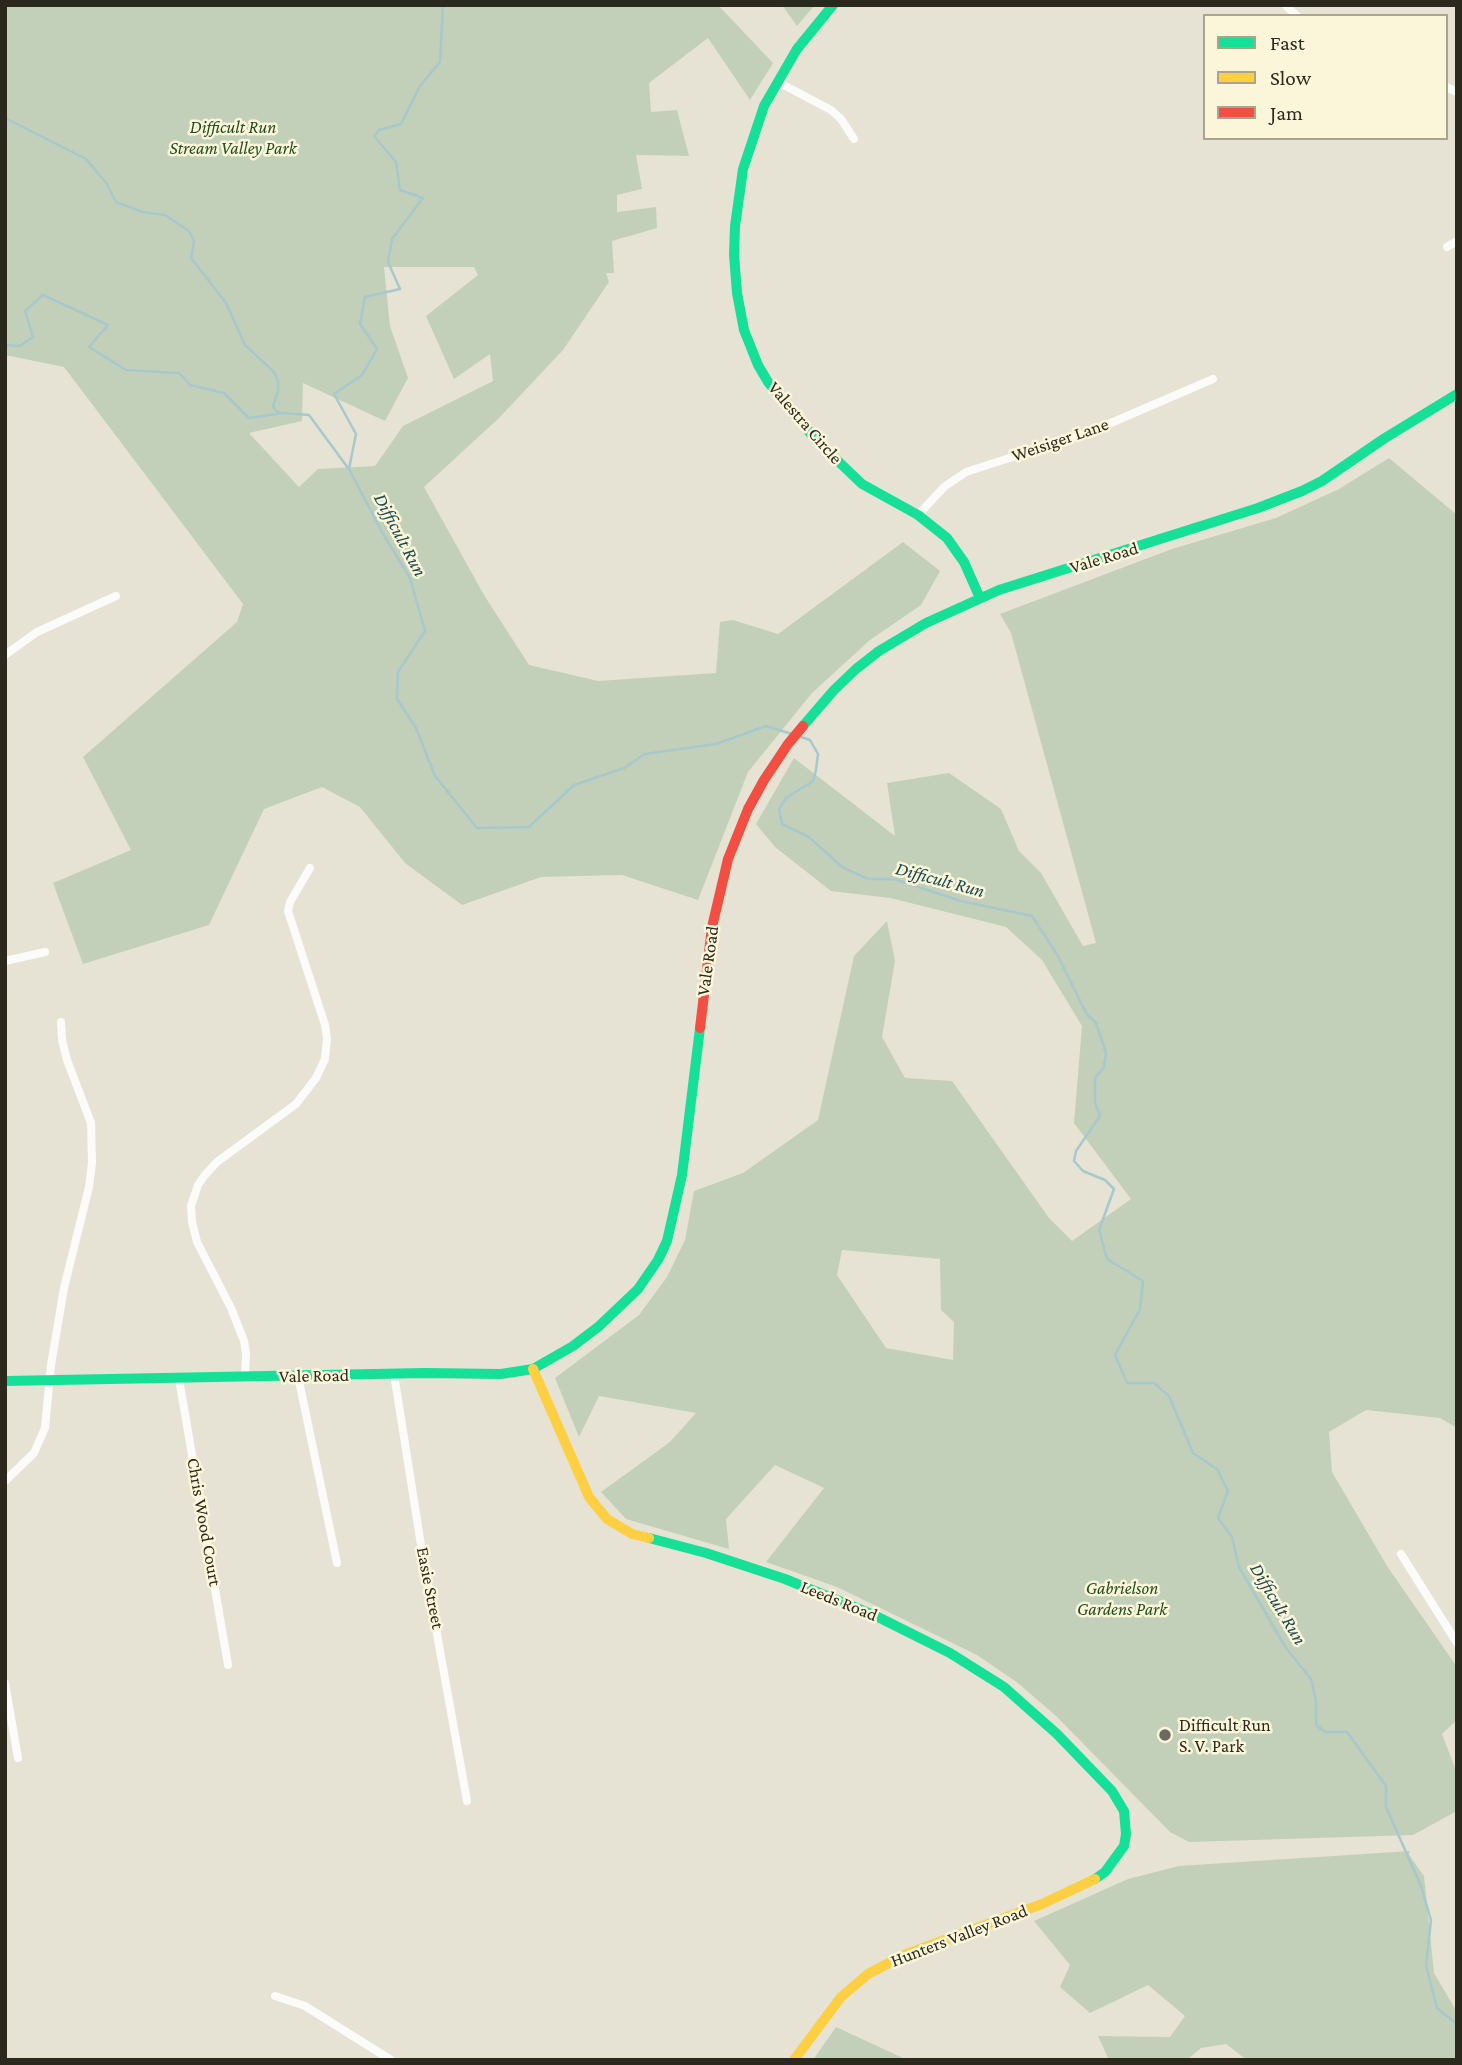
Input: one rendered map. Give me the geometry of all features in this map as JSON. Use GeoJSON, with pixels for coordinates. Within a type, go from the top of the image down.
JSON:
{"type":"FeatureCollection","features":[{"type":"Feature","properties":{"kind":"main road","name":"Valestra Circle"},"geometry":{"type":"LineString","coordinates":[[832,5],[797,49],[764,106],[751,141],[737,197],[734,255],[744,330],[768,382],[816,440],[862,484],[918,516],[947,538],[956,548],[980,598]]}},
{"type":"Feature","properties":{"kind":"main road","name":"Vale Road"},"geometry":{"type":"LineString","coordinates":[[5,1381],[501,1374],[533,1369],[573,1346],[620,1308],[649,1276],[667,1241],[682,1175],[706,970],[719,896],[737,835],[764,780],[803,724],[856,669],[879,651],[926,623],[980,598],[1198,528],[1302,491],[1322,481],[1384,438],[1457,394]]}},
{"type":"Feature","properties":{"kind":"main road","name":"Leeds Road"},"geometry":{"type":"LineString","coordinates":[[533,1369],[589,1497],[607,1519],[632,1534],[733,1562],[846,1603],[923,1638],[988,1675],[1057,1734],[1119,1801],[1126,1821],[1126,1835],[1113,1864]]}},
{"type":"Feature","properties":{"kind":"main road","name":"Hunters Valley Road"},"geometry":{"type":"LineString","coordinates":[[794,2060],[841,1997],[868,1974],[904,1955],[1051,1900],[1091,1882],[1113,1864]]}},
{"type":"Feature","properties":{"kind":"street"},"geometry":{"type":"LineString","coordinates":[[778,82],[831,110],[841,118],[855,139]]}},
{"type":"Feature","properties":{"kind":"street"},"geometry":{"type":"LineString","coordinates":[[1447,247],[1457,241]]}},
{"type":"Feature","properties":{"kind":"street","name":"Weisiger Lane"},"geometry":{"type":"LineString","coordinates":[[918,516],[944,486],[966,472],[1090,432],[1213,379]]}},
{"type":"Feature","properties":{"kind":"street"},"geometry":{"type":"LineString","coordinates":[[5,655],[37,632],[116,596]]}},
{"type":"Feature","properties":{"kind":"street"},"geometry":{"type":"LineString","coordinates":[[245,1377],[247,1357],[244,1341],[197,1242],[191,1206],[198,1185],[205,1175],[217,1162],[296,1104],[316,1078],[324,1059],[327,1038],[325,1025],[288,911],[290,902],[310,868]]}},
{"type":"Feature","properties":{"kind":"street"},"geometry":{"type":"LineString","coordinates":[[5,961],[45,952]]}},
{"type":"Feature","properties":{"kind":"street"},"geometry":{"type":"LineString","coordinates":[[5,1480],[26,1463],[41,1441],[45,1428],[64,1288],[89,1187],[93,1152],[91,1123],[67,1060],[61,1022]]}},
{"type":"Feature","properties":{"kind":"street","name":"Easie Street"},"geometry":{"type":"LineString","coordinates":[[394,1374],[421,1545],[467,1801]]}},
{"type":"Feature","properties":{"kind":"street"},"geometry":{"type":"LineString","coordinates":[[298,1376],[337,1563]]}},
{"type":"Feature","properties":{"kind":"street","name":"Chris Wood Court"},"geometry":{"type":"LineString","coordinates":[[180,1379],[228,1665]]}},
{"type":"Feature","properties":{"kind":"street"},"geometry":{"type":"LineString","coordinates":[[1401,1554],[1457,1643]]}},
{"type":"Feature","properties":{"kind":"street"},"geometry":{"type":"LineString","coordinates":[[5,1683],[18,1758]]}},
{"type":"Feature","properties":{"kind":"street"},"geometry":{"type":"LineString","coordinates":[[275,1996],[305,2006],[391,2060]]}},
{"type":"Feature","properties":{"kind":"green space","name":"Difficult Run Stream Valley Park"},"geometry":{"type":"Polygon","coordinates":[[[5,5],[718,5],[773,63],[750,100],[708,38],[649,83],[651,112],[677,110],[689,156],[636,155],[642,189],[617,195],[617,212],[656,207],[657,228],[612,241],[614,273],[606,273],[609,282],[563,350],[499,418],[424,487],[484,595],[529,665],[598,681],[716,673],[720,622],[733,620],[778,634],[903,542],[940,571],[921,605],[870,640],[812,693],[748,772],[698,900],[622,875],[541,877],[462,905],[405,863],[360,807],[322,787],[264,809],[209,925],[83,964],[53,883],[131,850],[83,757],[237,622],[243,604],[64,367],[5,355],[5,5]],[[384,267],[390,326],[408,378],[385,421],[303,383],[302,421],[249,433],[299,487],[318,469],[375,466],[403,426],[493,381],[490,354],[454,379],[426,316],[478,275],[474,267],[384,267]]]}},
{"type":"Feature","properties":{"kind":"green space"},"geometry":{"type":"Polygon","coordinates":[[[782,5],[815,5],[797,26],[782,5]]]}},
{"type":"Feature","properties":{"kind":"green space","name":"Gabrielson Gardens Park"},"geometry":{"type":"Polygon","coordinates":[[[1389,458],[1457,515],[1457,1428],[1440,1418],[1366,1410],[1329,1432],[1332,1472],[1387,1566],[1457,1667],[1457,1720],[1442,1734],[1457,1773],[1457,1811],[1413,1835],[1189,1842],[1170,1832],[1056,1716],[1018,1683],[977,1655],[837,1587],[766,1562],[824,1488],[775,1465],[726,1519],[729,1549],[626,1519],[601,1492],[670,1442],[696,1413],[599,1396],[579,1437],[555,1378],[639,1315],[667,1277],[685,1240],[694,1191],[743,1173],[818,1120],[854,956],[887,921],[895,961],[882,1037],[905,1078],[952,1081],[1049,1218],[1072,1241],[1131,1199],[1074,1123],[1082,1026],[1042,960],[1006,927],[890,898],[831,891],[775,847],[756,824],[794,758],[895,836],[887,783],[949,773],[1001,809],[1019,851],[1041,873],[1083,946],[1096,943],[1011,633],[1000,614],[1172,549],[1276,518],[1339,489],[1389,458]],[[842,1250],[837,1275],[886,1348],[953,1360],[954,1322],[941,1310],[940,1259],[842,1250]]]}},
{"type":"Feature","properties":{"kind":"green space"},"geometry":{"type":"Polygon","coordinates":[[[1410,1851],[1409,1855],[1424,1876],[1434,1973],[1457,2012],[1457,2060],[1247,2060],[1226,2044],[1201,2048],[1187,2060],[1109,2060],[1098,2036],[1170,2037],[1185,2016],[1148,1985],[1090,2013],[1060,1987],[1070,1965],[1034,1921],[1128,1879],[1179,1866],[1410,1851]]]}},
{"type":"Feature","properties":{"kind":"green space"},"geometry":{"type":"Polygon","coordinates":[[[836,2027],[905,2059],[906,2060],[813,2060],[836,2027]]]}},
{"type":"Feature","properties":{"kind":"waterway","name":"Difficult Run"},"geometry":{"type":"LineString","coordinates":[[443,5],[440,62],[420,86],[401,124],[379,130],[374,136],[396,162],[400,190],[423,198],[392,239],[388,262],[400,289],[365,297],[360,324],[377,349],[362,375],[334,394],[356,434],[349,469],[410,578],[425,631],[398,672],[397,699],[416,728],[435,776],[477,828],[529,827],[574,785],[624,768],[645,754],[716,744],[766,726],[792,734]]}},
{"type":"Feature","properties":{"kind":"waterway"},"geometry":{"type":"LineString","coordinates":[[5,118],[86,159],[107,184],[116,202],[143,212],[165,215],[189,231],[194,241],[191,258],[226,303],[245,345],[274,372],[278,391],[273,406],[281,413]]}},
{"type":"Feature","properties":{"kind":"waterway"},"geometry":{"type":"LineString","coordinates":[[5,345],[20,346],[33,337],[25,311],[43,295],[108,325],[89,347],[126,370],[179,373],[190,385],[224,393],[249,418],[283,413],[309,415],[348,468]]}},
{"type":"Feature","properties":{"kind":"waterway","name":"Difficult Run"},"geometry":{"type":"LineString","coordinates":[[798,736],[810,740],[818,754],[816,770],[813,781],[786,798],[779,809],[782,824],[809,837],[842,867],[868,879],[894,879],[961,901],[1032,916],[1058,956],[1086,1013],[1096,1023],[1106,1053],[1104,1067],[1095,1078],[1095,1102],[1100,1116],[1076,1151],[1074,1161],[1083,1171],[1105,1180],[1114,1189],[1099,1230],[1107,1259],[1143,1281],[1140,1309],[1115,1355],[1127,1383],[1154,1383],[1169,1396],[1193,1453],[1217,1469],[1228,1491],[1218,1518],[1232,1537],[1239,1567],[1286,1648],[1311,1679],[1316,1701],[1316,1725],[1325,1732],[1347,1732],[1386,1786],[1386,1807],[1421,1886],[1431,1920],[1426,1966],[1437,2008],[1457,2024]]}},
{"type":"Feature","properties":{"kind":"traffic: fast"},"geometry":{"type":"LineString","coordinates":[[833,5],[797,49],[764,106],[743,169],[734,255],[744,330],[768,382],[816,440],[862,484],[918,515],[947,538],[964,562],[980,598]]}},
{"type":"Feature","properties":{"kind":"traffic: fast"},"geometry":{"type":"LineString","coordinates":[[803,726],[856,669],[879,651],[926,623],[999,590],[1258,508],[1302,491],[1322,481],[1457,394]]}},
{"type":"Feature","properties":{"kind":"traffic: fast"},"geometry":{"type":"LineString","coordinates":[[5,1381],[501,1374],[533,1369],[573,1346],[598,1327],[638,1289],[658,1260],[667,1241],[682,1175],[700,1028]]}},
{"type":"Feature","properties":{"kind":"traffic: fast"},"geometry":{"type":"LineString","coordinates":[[649,1538],[785,1579],[876,1616],[950,1653],[1004,1687],[1057,1734],[1112,1791],[1124,1811],[1124,1846],[1105,1872],[1095,1879]]}},
{"type":"Feature","properties":{"kind":"traffic: slow"},"geometry":{"type":"LineString","coordinates":[[533,1369],[589,1497],[607,1519],[632,1534],[649,1538]]}},
{"type":"Feature","properties":{"kind":"traffic: slow"},"geometry":{"type":"LineString","coordinates":[[794,2060],[841,1997],[868,1974],[904,1955],[1042,1904],[1095,1879]]}},
{"type":"Feature","properties":{"kind":"traffic: jam"},"geometry":{"type":"LineString","coordinates":[[700,1028],[712,927],[728,859],[748,809],[764,780],[803,726]]}},
{"type":"Feature","properties":{"kind":"place","name":"Difficult Run S. V. Park"},"geometry":{"type":"Point","coordinates":[1165,1735]}}]}
